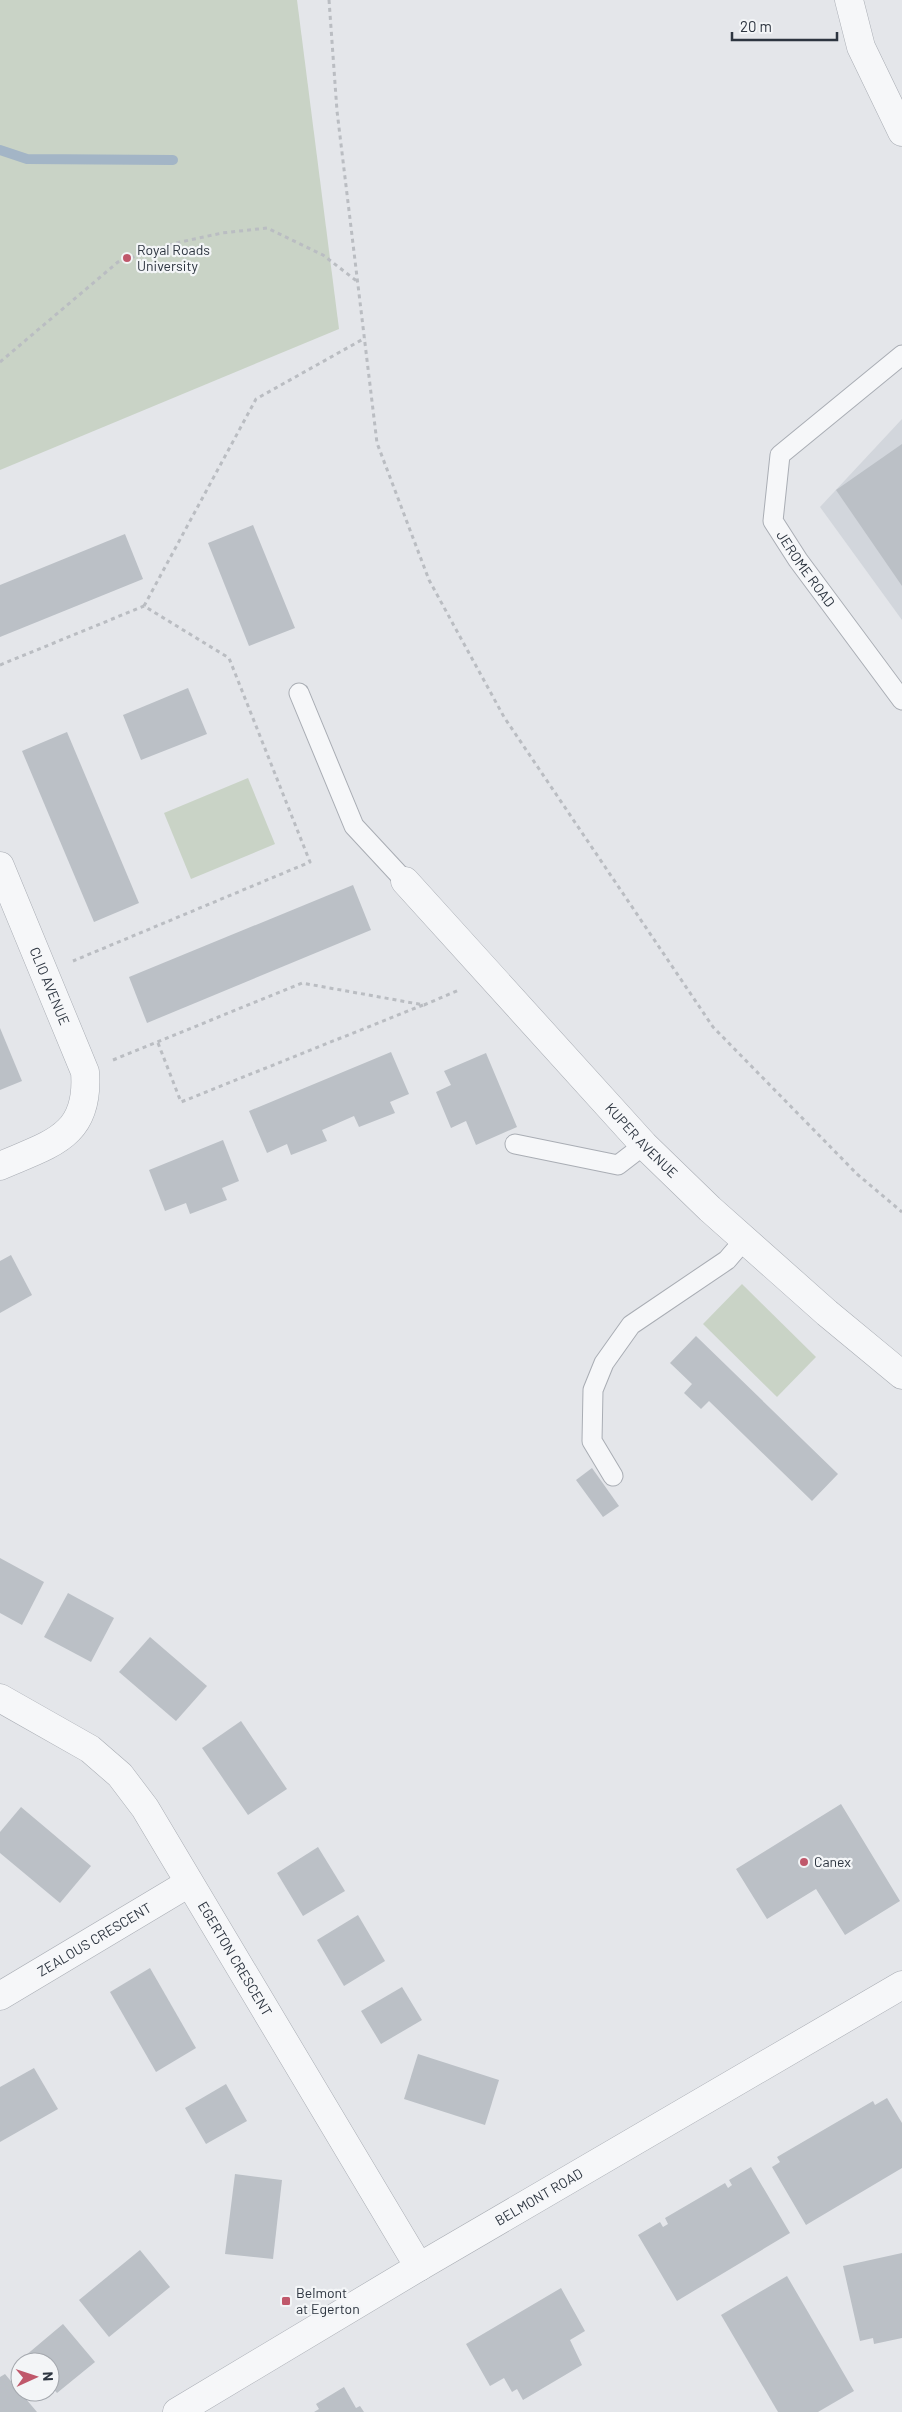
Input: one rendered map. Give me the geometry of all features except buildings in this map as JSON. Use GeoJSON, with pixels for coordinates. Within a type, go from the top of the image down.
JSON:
{"type":"FeatureCollection","features":[{"type":"Feature","properties":{"kind":"street"},"geometry":{"type":"LineString","coordinates":[[849,0],[861,47],[902,132]]}},
{"type":"Feature","properties":{"kind":"street","name":"CLIO AVENUE"},"geometry":{"type":"LineString","coordinates":[[0,866],[85,1072],[87,1094],[82,1110],[73,1126],[58,1140],[0,1166]]}},
{"type":"Feature","properties":{"kind":"street","name":"KUPER AVENUE"},"geometry":{"type":"LineString","coordinates":[[404,881],[644,1146],[827,1313],[902,1375]]}},
{"type":"Feature","properties":{"kind":"street","name":"EGERTON CRESCENT"},"geometry":{"type":"LineString","coordinates":[[0,1698],[90,1749],[120,1775],[145,1808],[419,2267]]}},
{"type":"Feature","properties":{"kind":"street","name":"ZEALOUS CRESCENT"},"geometry":{"type":"LineString","coordinates":[[0,1996],[189,1883]]}},
{"type":"Feature","properties":{"kind":"street","name":"BELMONT ROAD"},"geometry":{"type":"LineString","coordinates":[[177,2412],[419,2267],[902,1985]]}},
{"type":"Feature","properties":{"kind":"lane","name":"JEROME ROAD"},"geometry":{"type":"LineString","coordinates":[[902,355],[780,455],[773,521],[798,560],[902,700]]}},
{"type":"Feature","properties":{"kind":"lane"},"geometry":{"type":"LineString","coordinates":[[299,693],[354,826],[404,881]]}},
{"type":"Feature","properties":{"kind":"lane"},"geometry":{"type":"LineString","coordinates":[[515,1144],[618,1165],[644,1146]]}},
{"type":"Feature","properties":{"kind":"lane"},"geometry":{"type":"LineString","coordinates":[[613,1476],[592,1441],[593,1390],[604,1363],[632,1325],[727,1260],[745,1240]]}},
{"type":"Feature","properties":{"kind":"path"},"geometry":{"type":"LineString","coordinates":[[330,0],[337,111],[378,443],[428,580],[504,718],[713,1027],[857,1174],[902,1212]]}},
{"type":"Feature","properties":{"kind":"path"},"geometry":{"type":"LineString","coordinates":[[0,362],[118,262],[176,243],[222,233],[267,228],[323,255],[358,283]]}},
{"type":"Feature","properties":{"kind":"path"},"geometry":{"type":"LineString","coordinates":[[0,664],[144,606],[256,399],[365,338]]}},
{"type":"Feature","properties":{"kind":"path"},"geometry":{"type":"LineString","coordinates":[[44,973],[310,862],[229,658],[144,606]]}},
{"type":"Feature","properties":{"kind":"path"},"geometry":{"type":"LineString","coordinates":[[158,1042],[181,1102],[424,1005],[490,976]]}},
{"type":"Feature","properties":{"kind":"path"},"geometry":{"type":"LineString","coordinates":[[85,1072],[302,983],[424,1005]]}},
{"type":"Feature","properties":{"kind":"shaded area","name":"Royal Roads University"},"geometry":{"type":"Polygon","coordinates":[[[0,0],[297,0],[339,329],[0,470],[0,0]]]}},
{"type":"Feature","properties":{"kind":"shaded area"},"geometry":{"type":"Polygon","coordinates":[[[902,419],[902,620],[820,507],[902,419]]]}},
{"type":"Feature","properties":{"kind":"shaded area"},"geometry":{"type":"Polygon","coordinates":[[[248,778],[275,844],[191,879],[164,813],[248,778]]]}},
{"type":"Feature","properties":{"kind":"shaded area"},"geometry":{"type":"Polygon","coordinates":[[[742,1284],[816,1357],[777,1397],[703,1324],[742,1284]]]}},
{"type":"Feature","properties":{"kind":"waterway"},"geometry":{"type":"LineString","coordinates":[[0,150],[27,159],[173,160]]}},
{"type":"Feature","properties":{"kind":"place","name":"Royal Roads University"},"geometry":{"type":"Point","coordinates":[127,258]}},
{"type":"Feature","properties":{"kind":"place","name":"Canex"},"geometry":{"type":"Point","coordinates":[804,1862]}},
{"type":"Feature","properties":{"kind":"place","name":"Belmont at Egerton"},"geometry":{"type":"Point","coordinates":[286,2301]}}]}
